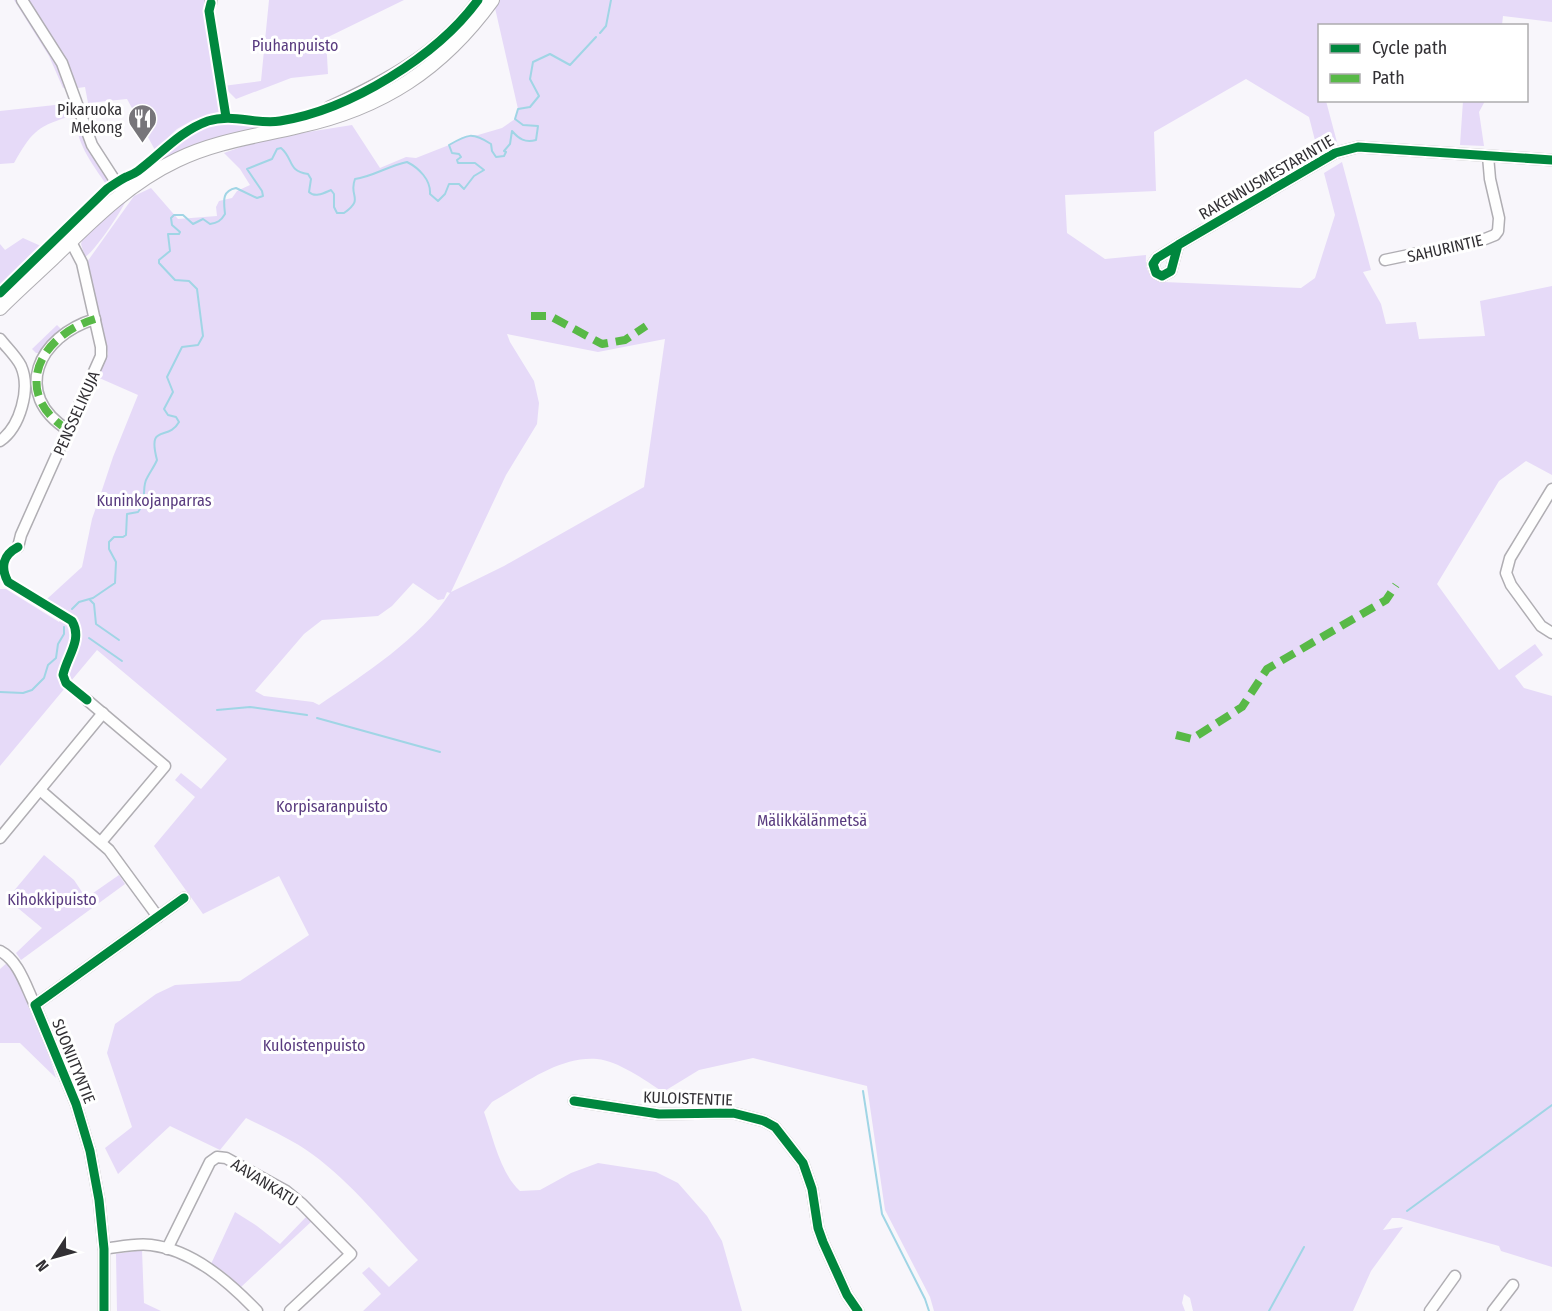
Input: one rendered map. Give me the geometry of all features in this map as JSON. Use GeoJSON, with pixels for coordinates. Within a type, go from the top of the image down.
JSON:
{"type":"FeatureCollection","features":[{"type":"Feature","properties":{"kind":"main road"},"geometry":{"type":"LineString","coordinates":[[0,308],[70,240],[123,193],[161,168],[191,153],[226,142],[326,120],[378,100],[415,79],[445,46],[478,19],[492,0]]}},
{"type":"Feature","properties":{"kind":"street"},"geometry":{"type":"LineString","coordinates":[[22,0],[55,50],[92,145],[123,193]]}},
{"type":"Feature","properties":{"kind":"street"},"geometry":{"type":"LineString","coordinates":[[329,108],[384,81],[445,46],[454,29],[478,0]]}},
{"type":"Feature","properties":{"kind":"street","name":"RAKENNUSMESTARINTIE"},"geometry":{"type":"LineString","coordinates":[[1178,245],[1345,149],[1358,147],[1552,160]]}},
{"type":"Feature","properties":{"kind":"street","name":"SAHURINTIE"},"geometry":{"type":"LineString","coordinates":[[1386,260],[1495,235],[1499,218],[1490,179],[1488,156]]}},
{"type":"Feature","properties":{"kind":"street","name":"PENSSELIKUJA"},"geometry":{"type":"LineString","coordinates":[[18,547],[21,535],[101,356],[82,263],[70,240]]}},
{"type":"Feature","properties":{"kind":"street"},"geometry":{"type":"LineString","coordinates":[[68,430],[53,419],[43,405],[37,382],[39,367],[49,346],[65,332],[95,320]]}},
{"type":"Feature","properties":{"kind":"street"},"geometry":{"type":"LineString","coordinates":[[0,339],[20,364],[25,382],[24,395],[17,416],[10,430],[0,441]]}},
{"type":"Feature","properties":{"kind":"street"},"geometry":{"type":"LineString","coordinates":[[25,382],[37,382]]}},
{"type":"Feature","properties":{"kind":"street"},"geometry":{"type":"LineString","coordinates":[[1552,489],[1510,558],[1506,573],[1511,585],[1542,626],[1552,633]]}},
{"type":"Feature","properties":{"kind":"street"},"geometry":{"type":"LineString","coordinates":[[87,700],[165,766],[101,842]]}},
{"type":"Feature","properties":{"kind":"street"},"geometry":{"type":"LineString","coordinates":[[0,838],[103,713]]}},
{"type":"Feature","properties":{"kind":"street"},"geometry":{"type":"LineString","coordinates":[[40,790],[109,850],[158,916]]}},
{"type":"Feature","properties":{"kind":"street","name":"SUONIITYNTIE"},"geometry":{"type":"LineString","coordinates":[[104,1311],[104,1249],[99,1200],[86,1132],[35,1005],[184,898]]}},
{"type":"Feature","properties":{"kind":"street"},"geometry":{"type":"LineString","coordinates":[[0,951],[15,964],[35,1005]]}},
{"type":"Feature","properties":{"kind":"street","name":"KULOISTENTIE"},"geometry":{"type":"LineString","coordinates":[[574,1101],[659,1114],[733,1113],[764,1121],[775,1127],[803,1163],[812,1189],[818,1228],[823,1242],[858,1311]]}},
{"type":"Feature","properties":{"kind":"street","name":"AAVANKATU"},"geometry":{"type":"LineString","coordinates":[[167,1249],[210,1162],[217,1157],[226,1158],[286,1191],[302,1204],[351,1254],[290,1311]]}},
{"type":"Feature","properties":{"kind":"street"},"geometry":{"type":"LineString","coordinates":[[104,1249],[130,1245],[152,1245],[167,1249],[202,1264],[257,1311]]}},
{"type":"Feature","properties":{"kind":"street"},"geometry":{"type":"LineString","coordinates":[[1433,1310],[1455,1276]]}},
{"type":"Feature","properties":{"kind":"street"},"geometry":{"type":"LineString","coordinates":[[1493,1311],[1513,1285]]}},
{"type":"Feature","properties":{"kind":"green space"},"geometry":{"type":"Polygon","coordinates":[[[14,0],[18,0],[39,31],[67,87],[63,88],[49,56],[14,0]]]}},
{"type":"Feature","properties":{"kind":"green space"},"geometry":{"type":"Polygon","coordinates":[[[29,0],[206,0],[216,86],[222,111],[193,120],[177,129],[155,150],[127,99],[88,103],[85,87],[78,88],[66,61],[29,0]]]}},
{"type":"Feature","properties":{"kind":"green space","name":"Piuhanpuisto"},"geometry":{"type":"Polygon","coordinates":[[[269,0],[404,0],[326,38],[328,74],[291,78],[236,99],[223,86],[261,81],[269,0]]]}},
{"type":"Feature","properties":{"kind":"green space","name":"Mälikkälänmetsä"},"geometry":{"type":"Polygon","coordinates":[[[499,0],[1552,0],[1552,22],[1503,16],[1502,24],[1318,24],[1318,102],[1326,102],[1338,146],[1319,156],[1309,117],[1246,79],[1154,132],[1156,191],[1065,195],[1067,233],[1105,259],[1146,255],[1149,273],[1164,282],[1301,288],[1315,278],[1335,215],[1324,173],[1342,162],[1371,270],[1363,272],[1381,304],[1386,324],[1416,322],[1419,339],[1485,336],[1480,301],[1552,286],[1552,475],[1526,461],[1499,481],[1437,584],[1499,670],[1535,644],[1543,655],[1515,676],[1524,688],[1552,696],[1552,1267],[1501,1251],[1499,1246],[1400,1218],[1392,1218],[1383,1230],[1403,1227],[1371,1271],[1353,1311],[1193,1311],[1190,1298],[1184,1294],[1182,1303],[1185,1311],[934,1311],[930,1297],[885,1210],[867,1086],[753,1058],[699,1070],[663,1092],[614,1063],[605,1060],[583,1059],[542,1073],[492,1102],[484,1112],[502,1165],[520,1191],[540,1190],[571,1173],[598,1163],[656,1172],[678,1183],[707,1216],[722,1241],[742,1311],[363,1311],[381,1294],[362,1273],[369,1267],[389,1287],[418,1260],[327,1165],[280,1134],[246,1118],[220,1150],[170,1126],[118,1174],[105,1148],[132,1127],[107,1053],[115,1024],[156,994],[175,985],[240,981],[309,935],[279,876],[203,914],[154,846],[195,797],[175,780],[181,773],[201,789],[227,759],[97,650],[71,681],[88,695],[82,702],[65,688],[0,766],[0,589],[6,589],[59,622],[68,611],[47,599],[82,567],[92,519],[113,457],[138,395],[97,377],[108,354],[87,262],[134,196],[151,188],[178,219],[217,216],[216,207],[219,201],[232,198],[237,191],[250,185],[240,169],[224,153],[264,139],[352,125],[380,168],[406,157],[416,158],[463,137],[502,128],[515,119],[518,109],[495,8],[499,0]],[[507,334],[534,381],[539,403],[537,424],[506,475],[451,592],[504,566],[644,487],[665,339],[598,352],[507,334]],[[413,583],[392,606],[378,616],[322,620],[304,634],[255,691],[264,696],[313,702],[319,705],[390,655],[438,610],[450,593],[447,592],[444,599],[438,600],[413,583]]]}},
{"type":"Feature","properties":{"kind":"green space"},"geometry":{"type":"Polygon","coordinates":[[[417,61],[420,65],[404,79],[378,95],[135,176],[178,139],[203,125],[231,120],[275,124],[318,114],[369,91],[417,61]]]}},
{"type":"Feature","properties":{"kind":"green space"},"geometry":{"type":"Polygon","coordinates":[[[1463,102],[1484,102],[1479,112],[1484,146],[1460,145],[1463,102]]]}},
{"type":"Feature","properties":{"kind":"green space"},"geometry":{"type":"Polygon","coordinates":[[[64,104],[68,117],[48,124],[35,133],[14,163],[0,164],[0,111],[64,104]]]}},
{"type":"Feature","properties":{"kind":"green space"},"geometry":{"type":"Polygon","coordinates":[[[77,123],[109,183],[106,184],[87,155],[80,139],[77,123]]]}},
{"type":"Feature","properties":{"kind":"green space"},"geometry":{"type":"Polygon","coordinates":[[[128,196],[109,229],[85,257],[81,244],[83,238],[128,196]]]}},
{"type":"Feature","properties":{"kind":"green space"},"geometry":{"type":"Polygon","coordinates":[[[91,208],[83,220],[57,246],[54,245],[91,208]]]}},
{"type":"Feature","properties":{"kind":"green space"},"geometry":{"type":"Polygon","coordinates":[[[23,238],[43,247],[0,289],[0,244],[5,250],[23,238]]]}},
{"type":"Feature","properties":{"kind":"green space"},"geometry":{"type":"Polygon","coordinates":[[[57,325],[62,330],[41,353],[36,353],[32,349],[57,325]]]}},
{"type":"Feature","properties":{"kind":"green space","name":"Kihokkipuisto"},"geometry":{"type":"Polygon","coordinates":[[[44,855],[74,880],[86,898],[119,875],[125,884],[21,960],[16,953],[42,928],[7,899],[44,855]]]}},
{"type":"Feature","properties":{"kind":"green space"},"geometry":{"type":"Polygon","coordinates":[[[8,962],[35,1019],[56,1078],[20,1043],[0,1043],[0,969],[8,962]]]}},
{"type":"Feature","properties":{"kind":"green space"},"geometry":{"type":"Polygon","coordinates":[[[235,1212],[280,1244],[307,1216],[312,1221],[241,1287],[211,1264],[235,1212]]]}},
{"type":"Feature","properties":{"kind":"green space"},"geometry":{"type":"Polygon","coordinates":[[[142,1250],[144,1303],[161,1311],[117,1311],[116,1254],[142,1250]]]}},
{"type":"Feature","properties":{"kind":"waterway"},"geometry":{"type":"LineString","coordinates":[[600,33],[606,26],[611,0]]}},
{"type":"Feature","properties":{"kind":"waterway"},"geometry":{"type":"LineString","coordinates":[[72,609],[79,602],[93,598],[115,583],[116,562],[109,549],[109,542],[114,537],[126,535],[127,514],[138,512],[141,507],[145,482],[157,460],[155,448],[157,437],[170,431],[179,422],[176,417],[168,415],[164,409],[173,392],[167,377],[182,347],[198,345],[203,336],[197,289],[189,281],[175,280],[159,263],[159,260],[170,251],[168,234],[179,234],[180,232],[172,225],[171,218],[174,215],[183,215],[193,224],[203,219],[212,224],[225,214],[224,198],[231,189],[236,188],[257,198],[263,196],[247,169],[272,159],[277,149],[281,148],[297,170],[308,174],[311,179],[309,192],[311,194],[323,194],[331,190],[334,194],[334,207],[337,213],[344,213],[354,204],[355,179],[407,162],[423,175],[429,184],[430,194],[438,201],[445,194],[449,184],[459,184],[464,189],[474,176],[484,170],[475,163],[458,163],[457,160],[461,157],[459,154],[452,153],[449,145],[474,136],[491,144],[496,157],[504,156],[506,152],[504,151],[510,144],[512,131],[522,140],[536,140],[538,126],[523,125],[515,119],[518,109],[530,107],[539,96],[530,79],[533,62],[550,54],[570,65],[596,37]]}},
{"type":"Feature","properties":{"kind":"waterway"},"geometry":{"type":"LineString","coordinates":[[90,600],[94,604],[96,624],[119,640]]}},
{"type":"Feature","properties":{"kind":"waterway"},"geometry":{"type":"LineString","coordinates":[[0,692],[23,693],[32,690],[44,678],[48,665],[56,658],[64,627]]}},
{"type":"Feature","properties":{"kind":"waterway"},"geometry":{"type":"LineString","coordinates":[[89,638],[122,661]]}},
{"type":"Feature","properties":{"kind":"waterway"},"geometry":{"type":"LineString","coordinates":[[217,710],[250,707],[307,715]]}},
{"type":"Feature","properties":{"kind":"waterway"},"geometry":{"type":"LineString","coordinates":[[317,718],[440,752]]}},
{"type":"Feature","properties":{"kind":"waterway"},"geometry":{"type":"LineString","coordinates":[[863,1091],[882,1214],[929,1311]]}},
{"type":"Feature","properties":{"kind":"waterway"},"geometry":{"type":"LineString","coordinates":[[1407,1211],[1552,1105]]}},
{"type":"Feature","properties":{"kind":"waterway"},"geometry":{"type":"LineString","coordinates":[[1269,1311],[1304,1247]]}},
{"type":"Feature","properties":{"kind":"marked path"},"geometry":{"type":"LineString","coordinates":[[531,316],[550,316],[602,344],[625,340],[646,326]]}},
{"type":"Feature","properties":{"kind":"marked path"},"geometry":{"type":"LineString","coordinates":[[68,430],[50,416],[40,400],[36,384],[39,367],[46,352],[59,338],[75,327],[95,319]]}},
{"type":"Feature","properties":{"kind":"marked path"},"geometry":{"type":"LineString","coordinates":[[1176,735],[1192,739],[1242,707],[1267,669],[1386,600],[1396,585]]}},
{"type":"Feature","properties":{"kind":"cycle path"},"geometry":{"type":"LineString","coordinates":[[0,293],[107,189],[134,174],[189,130],[208,121],[226,118],[262,122],[280,121],[307,115],[363,93],[416,60],[440,41],[461,21],[478,0]]}},
{"type":"Feature","properties":{"kind":"cycle path"},"geometry":{"type":"LineString","coordinates":[[211,3],[209,11],[226,117]]}},
{"type":"Feature","properties":{"kind":"cycle path"},"geometry":{"type":"LineString","coordinates":[[1178,245],[1171,271],[1162,276],[1156,273],[1153,264],[1157,258],[1178,245],[1335,153],[1358,147],[1552,160]]}},
{"type":"Feature","properties":{"kind":"cycle path"},"geometry":{"type":"LineString","coordinates":[[18,547],[9,554],[4,562],[8,582],[72,621],[76,635],[63,675],[66,683],[87,700]]}},
{"type":"Feature","properties":{"kind":"cycle path"},"geometry":{"type":"LineString","coordinates":[[104,1311],[104,1249],[99,1200],[90,1151],[76,1104],[35,1005],[184,898]]}},
{"type":"Feature","properties":{"kind":"cycle path"},"geometry":{"type":"LineString","coordinates":[[574,1101],[659,1114],[733,1113],[764,1121],[775,1127],[803,1163],[812,1189],[818,1228],[823,1242],[847,1295],[858,1311]]}},
{"type":"Feature","properties":{"kind":"place","name":"Pikaruoka Mekong"},"geometry":{"type":"Point","coordinates":[143,144]}},
{"type":"Feature","properties":{"kind":"park label","name":"Kuninkojanparras"},"geometry":{"type":"Point","coordinates":[154,500]}},
{"type":"Feature","properties":{"kind":"park label","name":"Korpisaranpuisto"},"geometry":{"type":"Point","coordinates":[332,806]}},
{"type":"Feature","properties":{"kind":"park label","name":"Kuloistenpuisto"},"geometry":{"type":"Point","coordinates":[314,1045]}}]}
